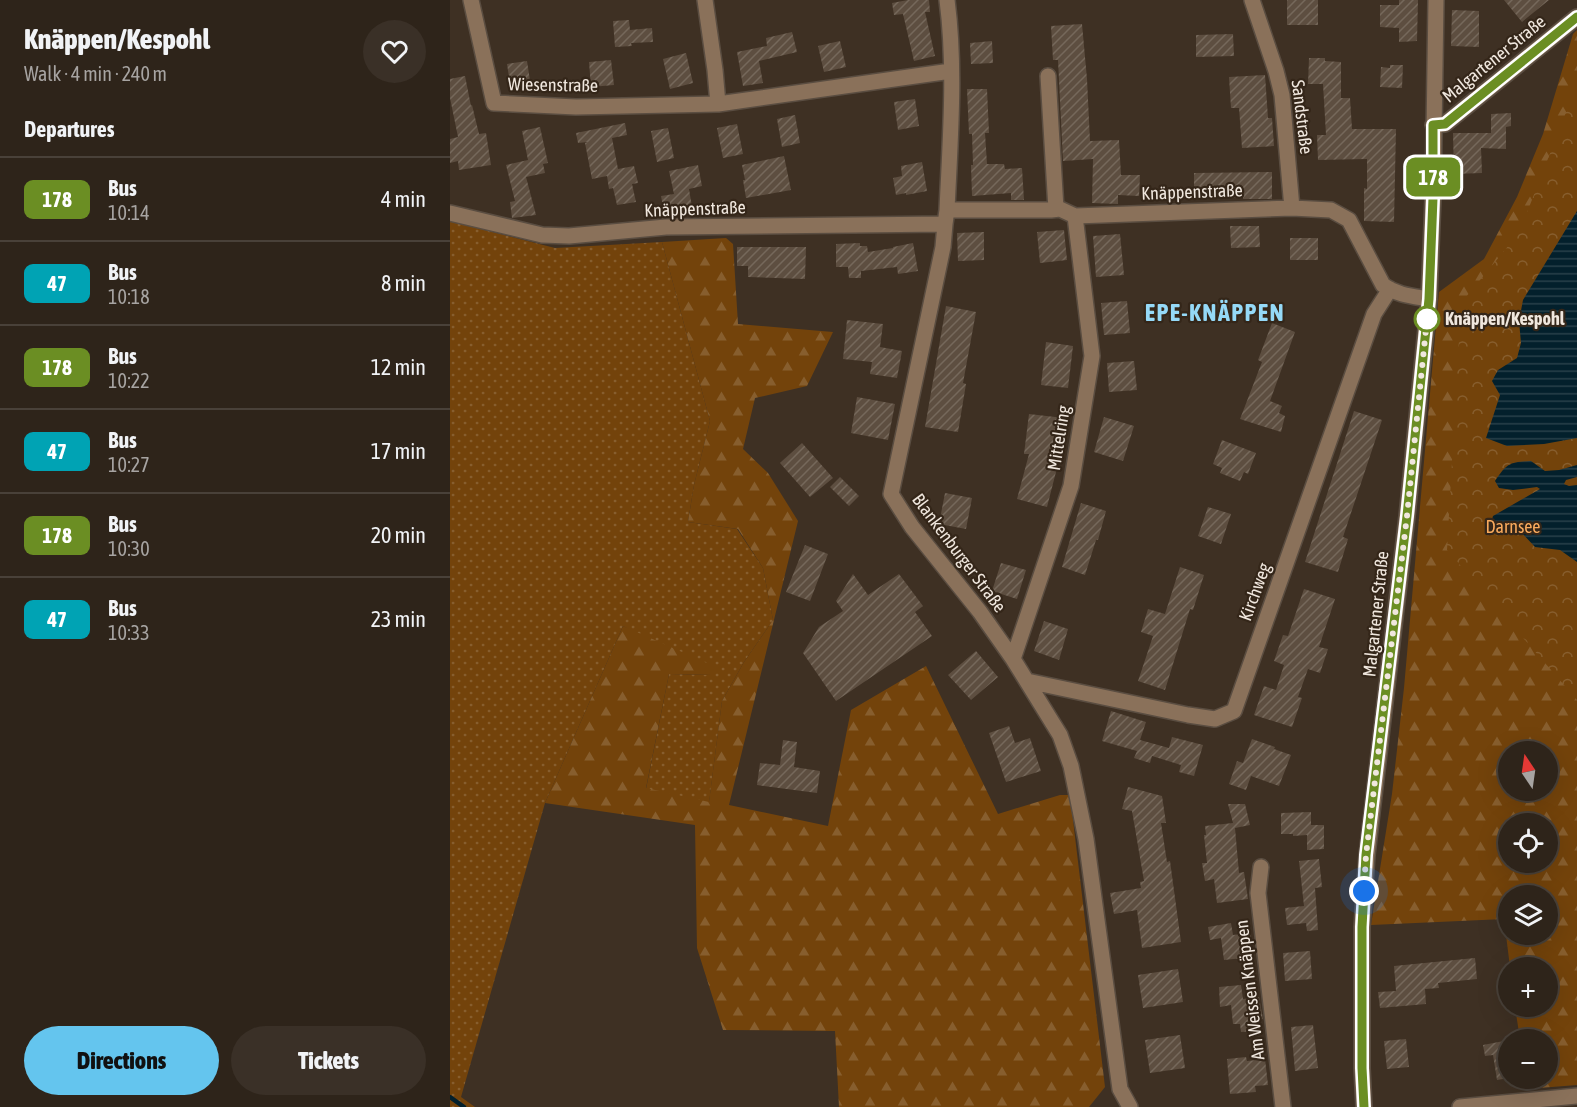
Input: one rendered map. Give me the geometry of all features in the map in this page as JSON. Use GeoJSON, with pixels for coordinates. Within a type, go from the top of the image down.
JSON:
{"type":"FeatureCollection","features":[{"type":"Feature","properties":{"kind":"street","name":"Wiesenstraße"},"geometry":{"type":"LineString","coordinates":[[471,0],[494,103],[576,107],[718,104],[951,71]]}},
{"type":"Feature","properties":{"kind":"street"},"geometry":{"type":"LineString","coordinates":[[705,0],[718,104]]}},
{"type":"Feature","properties":{"kind":"street","name":"Blankenburger Straße"},"geometry":{"type":"LineString","coordinates":[[947,0],[950,20],[951,71],[943,248],[891,494],[912,527],[980,612],[1013,659],[1059,735],[1071,766],[1086,839],[1120,1089],[1130,1107]]}},
{"type":"Feature","properties":{"kind":"street","name":"Sandstraße"},"geometry":{"type":"LineString","coordinates":[[1252,0],[1282,95],[1292,208]]}},
{"type":"Feature","properties":{"kind":"street","name":"Malgartener Straße"},"geometry":{"type":"LineString","coordinates":[[1364,1107],[1362,927],[1366,855],[1407,516],[1429,299],[1436,0]]}},
{"type":"Feature","properties":{"kind":"street","name":"Malgartener Straße"},"geometry":{"type":"LineString","coordinates":[[1433,125],[1445,124],[1577,17]]}},
{"type":"Feature","properties":{"kind":"street"},"geometry":{"type":"LineString","coordinates":[[1048,76],[1056,209]]}},
{"type":"Feature","properties":{"kind":"street","name":"Knäppenstraße"},"geometry":{"type":"LineString","coordinates":[[450,213],[542,235],[569,236],[666,227],[946,217],[1056,209],[1075,216],[1292,208],[1331,210],[1348,220],[1383,285],[1389,289]]}},
{"type":"Feature","properties":{"kind":"street","name":"Mittelring"},"geometry":{"type":"LineString","coordinates":[[1013,659],[1071,486],[1092,356],[1075,216]]}},
{"type":"Feature","properties":{"kind":"street"},"geometry":{"type":"LineString","coordinates":[[1389,289],[1404,295],[1429,299]]}},
{"type":"Feature","properties":{"kind":"street","name":"Kirchweg"},"geometry":{"type":"LineString","coordinates":[[1027,681],[1188,716],[1215,719],[1234,711],[1374,314],[1389,289]]}},
{"type":"Feature","properties":{"kind":"street","name":"Am Weissen Knäppen"},"geometry":{"type":"LineString","coordinates":[[1261,867],[1258,893],[1283,1107]]}},
{"type":"Feature","properties":{"kind":"street"},"geometry":{"type":"LineString","coordinates":[[1460,1107],[1577,1096]]}},
{"type":"Feature","properties":{"kind":"green space"},"geometry":{"type":"Polygon","coordinates":[[[1577,30],[1577,1085],[1558,1086],[1558,1029],[1518,1029],[1517,1017],[1558,1017],[1558,957],[1509,957],[1507,945],[1558,945],[1558,885],[1498,885],[1498,919],[1371,925],[1392,794],[1404,688],[1439,292],[1484,259],[1517,197],[1543,134],[1573,34],[1577,30]]]}},
{"type":"Feature","properties":{"kind":"green space","name":"Darnsee"},"geometry":{"type":"Polygon","coordinates":[[[1577,84],[1577,700],[1447,550],[1461,303],[1519,233],[1577,84]]]}},
{"type":"Feature","properties":{"kind":"green space"},"geometry":{"type":"Polygon","coordinates":[[[450,221],[555,248],[662,242],[710,421],[694,485],[688,522],[737,529],[763,568],[773,620],[744,662],[722,701],[709,803],[646,789],[669,674],[712,675],[623,626],[545,803],[461,1097],[475,1107],[450,1107],[450,221]]]}},
{"type":"Feature","properties":{"kind":"green space"},"geometry":{"type":"Polygon","coordinates":[[[726,238],[733,244],[738,324],[833,332],[807,386],[755,398],[743,449],[768,473],[798,521],[729,805],[828,826],[851,710],[926,666],[998,814],[1060,795],[1070,795],[1105,1087],[1089,1107],[839,1107],[835,1031],[723,1030],[697,948],[695,825],[545,803],[623,626],[716,667],[712,675],[669,674],[646,788],[709,802],[722,701],[744,662],[773,620],[763,568],[738,529],[688,522],[694,485],[710,421],[662,242],[726,238]]]}},
{"type":"Feature","properties":{"kind":"water"},"geometry":{"type":"Polygon","coordinates":[[[1577,211],[1577,438],[1544,444],[1507,446],[1486,438],[1500,395],[1492,381],[1498,370],[1517,358],[1521,343],[1519,321],[1523,300],[1577,211]]]}},
{"type":"Feature","properties":{"kind":"water"},"geometry":{"type":"Polygon","coordinates":[[[1531,461],[1545,471],[1577,465],[1577,477],[1566,480],[1564,484],[1577,485],[1577,562],[1560,550],[1535,547],[1519,530],[1498,532],[1490,527],[1493,516],[1540,489],[1537,487],[1513,490],[1499,488],[1495,481],[1510,465],[1531,461]]]}},
{"type":"Feature","properties":{"kind":"building"},"geometry":{"type":"Polygon","coordinates":[[[929,0],[930,12],[925,12],[935,56],[914,61],[903,14],[894,15],[892,3],[929,0]]]}},
{"type":"Feature","properties":{"kind":"building"},"geometry":{"type":"Polygon","coordinates":[[[1287,0],[1318,0],[1318,25],[1287,25],[1287,0]]]}},
{"type":"Feature","properties":{"kind":"building"},"geometry":{"type":"Polygon","coordinates":[[[1399,0],[1418,0],[1417,41],[1399,42],[1399,28],[1380,27],[1380,5],[1399,5],[1399,0]]]}},
{"type":"Feature","properties":{"kind":"building"},"geometry":{"type":"Polygon","coordinates":[[[1504,0],[1549,0],[1522,22],[1504,0]]]}},
{"type":"Feature","properties":{"kind":"building"},"geometry":{"type":"Polygon","coordinates":[[[1452,10],[1479,11],[1479,47],[1451,46],[1452,10]]]}},
{"type":"Feature","properties":{"kind":"building"},"geometry":{"type":"Polygon","coordinates":[[[629,20],[630,30],[652,28],[653,42],[631,43],[632,46],[615,47],[613,21],[629,20]]]}},
{"type":"Feature","properties":{"kind":"building"},"geometry":{"type":"Polygon","coordinates":[[[1082,24],[1090,141],[1119,140],[1121,175],[1140,175],[1139,196],[1118,195],[1118,204],[1092,203],[1093,159],[1063,161],[1058,60],[1053,60],[1051,26],[1082,24]]]}},
{"type":"Feature","properties":{"kind":"building"},"geometry":{"type":"Polygon","coordinates":[[[792,32],[797,52],[759,61],[763,83],[743,86],[737,52],[767,46],[766,38],[792,32]]]}},
{"type":"Feature","properties":{"kind":"building"},"geometry":{"type":"Polygon","coordinates":[[[1233,34],[1234,56],[1196,57],[1196,35],[1233,34]]]}},
{"type":"Feature","properties":{"kind":"building"},"geometry":{"type":"Polygon","coordinates":[[[840,41],[846,67],[824,72],[818,46],[840,41]]]}},
{"type":"Feature","properties":{"kind":"building"},"geometry":{"type":"Polygon","coordinates":[[[992,41],[993,63],[971,64],[970,43],[992,41]]]}},
{"type":"Feature","properties":{"kind":"building"},"geometry":{"type":"Polygon","coordinates":[[[686,53],[693,83],[670,89],[663,59],[686,53]]]}},
{"type":"Feature","properties":{"kind":"building"},"geometry":{"type":"Polygon","coordinates":[[[1309,58],[1325,58],[1325,61],[1341,62],[1341,98],[1350,98],[1352,129],[1396,129],[1394,222],[1364,221],[1367,159],[1318,160],[1317,135],[1326,135],[1323,84],[1308,84],[1309,58]]]}},
{"type":"Feature","properties":{"kind":"building"},"geometry":{"type":"Polygon","coordinates":[[[611,60],[614,85],[591,87],[589,62],[611,60]]]}},
{"type":"Feature","properties":{"kind":"building"},"geometry":{"type":"Polygon","coordinates":[[[527,61],[531,87],[511,90],[507,64],[527,61]]]}},
{"type":"Feature","properties":{"kind":"building"},"geometry":{"type":"Polygon","coordinates":[[[1390,65],[1403,65],[1402,88],[1380,87],[1381,67],[1390,68],[1390,65]]]}},
{"type":"Feature","properties":{"kind":"building"},"geometry":{"type":"Polygon","coordinates":[[[1265,75],[1268,118],[1272,118],[1274,146],[1242,148],[1239,108],[1231,108],[1229,77],[1265,75]]]}},
{"type":"Feature","properties":{"kind":"building"},"geometry":{"type":"Polygon","coordinates":[[[465,76],[479,134],[486,133],[491,165],[459,170],[458,161],[450,163],[450,139],[458,137],[450,98],[450,79],[465,76]]]}},
{"type":"Feature","properties":{"kind":"building"},"geometry":{"type":"Polygon","coordinates":[[[967,89],[987,89],[989,133],[985,133],[987,164],[1004,164],[1005,169],[1022,168],[1024,200],[1011,200],[1011,193],[972,196],[972,134],[969,134],[967,89]]]}},
{"type":"Feature","properties":{"kind":"building"},"geometry":{"type":"Polygon","coordinates":[[[915,99],[919,126],[898,130],[894,102],[915,99]]]}},
{"type":"Feature","properties":{"kind":"building"},"geometry":{"type":"Polygon","coordinates":[[[1511,113],[1511,126],[1506,127],[1506,149],[1481,148],[1482,173],[1454,174],[1453,133],[1491,133],[1491,114],[1511,113]]]}},
{"type":"Feature","properties":{"kind":"building"},"geometry":{"type":"Polygon","coordinates":[[[795,115],[800,143],[782,147],[777,119],[795,115]]]}},
{"type":"Feature","properties":{"kind":"building"},"geometry":{"type":"Polygon","coordinates":[[[625,123],[627,135],[612,138],[618,169],[634,166],[638,183],[632,184],[636,202],[617,205],[613,188],[609,189],[607,176],[592,179],[585,143],[588,142],[578,143],[576,133],[625,123]]]}},
{"type":"Feature","properties":{"kind":"building"},"geometry":{"type":"Polygon","coordinates":[[[737,124],[743,154],[723,158],[717,128],[737,124]]]}},
{"type":"Feature","properties":{"kind":"building"},"geometry":{"type":"Polygon","coordinates":[[[540,127],[548,163],[543,164],[545,173],[526,177],[536,215],[512,218],[510,202],[515,201],[506,165],[528,160],[522,131],[540,127]]]}},
{"type":"Feature","properties":{"kind":"building"},"geometry":{"type":"Polygon","coordinates":[[[668,128],[674,158],[657,162],[651,131],[668,128]]]}},
{"type":"Feature","properties":{"kind":"building"},"geometry":{"type":"Polygon","coordinates":[[[784,156],[791,190],[746,198],[742,165],[784,156]]]}},
{"type":"Feature","properties":{"kind":"building"},"geometry":{"type":"Polygon","coordinates":[[[922,162],[927,191],[896,195],[893,178],[902,176],[901,166],[922,162]]]}},
{"type":"Feature","properties":{"kind":"building"},"geometry":{"type":"Polygon","coordinates":[[[698,165],[702,186],[689,189],[693,213],[665,217],[661,196],[674,194],[669,171],[698,165]]]}},
{"type":"Feature","properties":{"kind":"building"},"geometry":{"type":"Polygon","coordinates":[[[1272,172],[1272,199],[1243,199],[1243,197],[1194,199],[1194,173],[1272,172]]]}},
{"type":"Feature","properties":{"kind":"building"},"geometry":{"type":"Polygon","coordinates":[[[1230,226],[1259,226],[1260,247],[1231,248],[1230,226]]]}},
{"type":"Feature","properties":{"kind":"building"},"geometry":{"type":"Polygon","coordinates":[[[1064,230],[1067,260],[1040,263],[1037,232],[1064,230]]]}},
{"type":"Feature","properties":{"kind":"building"},"geometry":{"type":"Polygon","coordinates":[[[984,232],[984,260],[958,261],[957,233],[984,232]]]}},
{"type":"Feature","properties":{"kind":"building"},"geometry":{"type":"Polygon","coordinates":[[[1120,234],[1124,275],[1096,277],[1093,236],[1120,234]]]}},
{"type":"Feature","properties":{"kind":"building"},"geometry":{"type":"Polygon","coordinates":[[[1290,238],[1318,238],[1318,260],[1290,260],[1290,238]]]}},
{"type":"Feature","properties":{"kind":"building"},"geometry":{"type":"Polygon","coordinates":[[[860,243],[860,246],[867,246],[868,252],[913,243],[918,271],[898,274],[897,267],[861,271],[861,278],[849,278],[848,267],[836,267],[836,244],[860,243]]]}},
{"type":"Feature","properties":{"kind":"building"},"geometry":{"type":"Polygon","coordinates":[[[737,247],[806,247],[805,279],[748,277],[748,266],[737,266],[737,247]]]}},
{"type":"Feature","properties":{"kind":"building"},"geometry":{"type":"Polygon","coordinates":[[[1127,301],[1130,333],[1104,335],[1101,303],[1127,301]]]}},
{"type":"Feature","properties":{"kind":"building"},"geometry":{"type":"Polygon","coordinates":[[[946,306],[976,312],[963,383],[966,384],[958,432],[925,427],[946,306]]]}},
{"type":"Feature","properties":{"kind":"building"},"geometry":{"type":"Polygon","coordinates":[[[847,320],[883,324],[880,347],[902,351],[897,378],[870,374],[872,362],[843,359],[847,320]]]}},
{"type":"Feature","properties":{"kind":"building"},"geometry":{"type":"Polygon","coordinates":[[[1272,323],[1295,332],[1270,401],[1282,406],[1279,413],[1285,416],[1281,432],[1240,419],[1262,362],[1258,360],[1272,323]]]}},
{"type":"Feature","properties":{"kind":"building"},"geometry":{"type":"Polygon","coordinates":[[[1046,342],[1073,346],[1068,388],[1041,385],[1046,342]]]}},
{"type":"Feature","properties":{"kind":"building"},"geometry":{"type":"Polygon","coordinates":[[[1134,361],[1137,390],[1109,392],[1107,363],[1134,361]]]}},
{"type":"Feature","properties":{"kind":"building"},"geometry":{"type":"Polygon","coordinates":[[[857,397],[895,404],[888,440],[851,433],[857,397]]]}},
{"type":"Feature","properties":{"kind":"building"},"geometry":{"type":"Polygon","coordinates":[[[1354,411],[1382,420],[1343,537],[1348,539],[1338,572],[1305,562],[1354,411]]]}},
{"type":"Feature","properties":{"kind":"building"},"geometry":{"type":"Polygon","coordinates":[[[1029,414],[1064,418],[1057,468],[1047,507],[1017,499],[1029,454],[1024,454],[1029,414]]]}},
{"type":"Feature","properties":{"kind":"building"},"geometry":{"type":"Polygon","coordinates":[[[1104,417],[1134,426],[1123,461],[1094,452],[1104,417]]]}},
{"type":"Feature","properties":{"kind":"building"},"geometry":{"type":"Polygon","coordinates":[[[1222,440],[1256,453],[1248,474],[1244,472],[1240,481],[1220,473],[1222,468],[1213,464],[1222,440]]]}},
{"type":"Feature","properties":{"kind":"building"},"geometry":{"type":"Polygon","coordinates":[[[802,443],[833,478],[810,497],[780,463],[802,443]]]}},
{"type":"Feature","properties":{"kind":"building"},"geometry":{"type":"Polygon","coordinates":[[[840,477],[859,496],[849,506],[830,487],[840,477]]]}},
{"type":"Feature","properties":{"kind":"building"},"geometry":{"type":"Polygon","coordinates":[[[945,493],[972,498],[966,529],[939,524],[945,493]]]}},
{"type":"Feature","properties":{"kind":"building"},"geometry":{"type":"Polygon","coordinates":[[[1081,503],[1106,511],[1085,575],[1062,567],[1081,503]]]}},
{"type":"Feature","properties":{"kind":"building"},"geometry":{"type":"Polygon","coordinates":[[[1208,507],[1231,514],[1221,544],[1198,536],[1208,507]]]}},
{"type":"Feature","properties":{"kind":"building"},"geometry":{"type":"Polygon","coordinates":[[[805,545],[828,554],[810,601],[786,592],[805,545]]]}},
{"type":"Feature","properties":{"kind":"building"},"geometry":{"type":"Polygon","coordinates":[[[1001,563],[1026,570],[1017,599],[992,591],[1001,563]]]}},
{"type":"Feature","properties":{"kind":"building"},"geometry":{"type":"Polygon","coordinates":[[[1180,567],[1204,575],[1193,610],[1190,609],[1165,690],[1138,681],[1153,636],[1141,632],[1148,609],[1165,614],[1180,567]]]}},
{"type":"Feature","properties":{"kind":"building"},"geometry":{"type":"Polygon","coordinates":[[[853,574],[868,595],[899,574],[923,606],[915,612],[932,636],[836,701],[803,653],[819,627],[843,611],[836,601],[853,574]]]}},
{"type":"Feature","properties":{"kind":"building"},"geometry":{"type":"Polygon","coordinates":[[[1304,589],[1335,599],[1319,647],[1328,649],[1320,673],[1308,669],[1298,697],[1302,698],[1292,727],[1254,715],[1264,686],[1276,690],[1284,665],[1274,661],[1283,635],[1288,636],[1304,589]]]}},
{"type":"Feature","properties":{"kind":"building"},"geometry":{"type":"Polygon","coordinates":[[[1044,621],[1068,629],[1059,660],[1034,651],[1044,621]]]}},
{"type":"Feature","properties":{"kind":"building"},"geometry":{"type":"Polygon","coordinates":[[[976,651],[998,677],[971,700],[948,675],[976,651]]]}},
{"type":"Feature","properties":{"kind":"building"},"geometry":{"type":"Polygon","coordinates":[[[1111,711],[1146,722],[1140,740],[1169,748],[1172,737],[1203,745],[1194,776],[1179,772],[1181,765],[1152,756],[1150,763],[1134,758],[1137,751],[1102,741],[1111,711]]]}},
{"type":"Feature","properties":{"kind":"building"},"geometry":{"type":"Polygon","coordinates":[[[1009,726],[1015,743],[1030,738],[1041,771],[1006,782],[989,733],[1009,726]]]}},
{"type":"Feature","properties":{"kind":"building"},"geometry":{"type":"Polygon","coordinates":[[[1252,739],[1291,755],[1279,786],[1251,776],[1246,790],[1229,784],[1237,761],[1243,763],[1252,739]]]}},
{"type":"Feature","properties":{"kind":"building"},"geometry":{"type":"Polygon","coordinates":[[[783,740],[797,742],[794,767],[820,771],[817,793],[757,785],[760,763],[780,765],[783,740]]]}},
{"type":"Feature","properties":{"kind":"building"},"geometry":{"type":"Polygon","coordinates":[[[1128,787],[1162,796],[1166,823],[1161,823],[1167,862],[1170,861],[1181,942],[1142,948],[1137,910],[1114,914],[1110,893],[1141,888],[1140,882],[1144,881],[1132,811],[1122,809],[1128,787]]]}},
{"type":"Feature","properties":{"kind":"building"},"geometry":{"type":"Polygon","coordinates":[[[1228,804],[1245,804],[1250,825],[1235,828],[1239,873],[1244,872],[1248,899],[1217,903],[1214,879],[1205,881],[1202,863],[1207,863],[1205,826],[1233,823],[1228,804]]]}},
{"type":"Feature","properties":{"kind":"building"},"geometry":{"type":"Polygon","coordinates":[[[1311,812],[1311,825],[1324,825],[1324,849],[1307,850],[1307,835],[1281,834],[1281,813],[1311,812]]]}},
{"type":"Feature","properties":{"kind":"building"},"geometry":{"type":"Polygon","coordinates":[[[1319,859],[1322,887],[1315,888],[1318,930],[1307,931],[1306,923],[1287,925],[1285,908],[1304,906],[1299,861],[1319,859]]]}},
{"type":"Feature","properties":{"kind":"building"},"geometry":{"type":"Polygon","coordinates":[[[1231,923],[1233,935],[1250,933],[1253,957],[1224,960],[1221,938],[1210,940],[1208,927],[1231,923]]]}},
{"type":"Feature","properties":{"kind":"building"},"geometry":{"type":"Polygon","coordinates":[[[1310,951],[1312,979],[1285,981],[1283,953],[1310,951]]]}},
{"type":"Feature","properties":{"kind":"building"},"geometry":{"type":"Polygon","coordinates":[[[1475,958],[1477,979],[1438,983],[1439,988],[1425,989],[1426,1004],[1380,1008],[1378,992],[1396,991],[1394,966],[1475,958]]]}},
{"type":"Feature","properties":{"kind":"building"},"geometry":{"type":"Polygon","coordinates":[[[1178,969],[1183,1002],[1143,1008],[1138,975],[1178,969]]]}},
{"type":"Feature","properties":{"kind":"building"},"geometry":{"type":"Polygon","coordinates":[[[1241,985],[1243,999],[1259,997],[1263,1019],[1254,1021],[1255,1031],[1241,1032],[1240,1024],[1233,1024],[1231,1005],[1220,1007],[1219,987],[1241,985]]]}},
{"type":"Feature","properties":{"kind":"building"},"geometry":{"type":"Polygon","coordinates":[[[1313,1025],[1318,1068],[1295,1071],[1291,1027],[1313,1025]]]}},
{"type":"Feature","properties":{"kind":"building"},"geometry":{"type":"Polygon","coordinates":[[[1180,1035],[1185,1068],[1150,1073],[1145,1040],[1180,1035]]]}},
{"type":"Feature","properties":{"kind":"building"},"geometry":{"type":"Polygon","coordinates":[[[1406,1039],[1409,1067],[1387,1069],[1384,1041],[1406,1039]]]}},
{"type":"Feature","properties":{"kind":"building"},"geometry":{"type":"Polygon","coordinates":[[[1498,1042],[1498,1080],[1493,1055],[1485,1056],[1483,1045],[1498,1042]]]}},
{"type":"Feature","properties":{"kind":"building"},"geometry":{"type":"Polygon","coordinates":[[[1246,1057],[1247,1061],[1265,1059],[1268,1085],[1255,1086],[1256,1092],[1230,1094],[1227,1059],[1246,1057]]]}},
{"type":"Feature","properties":{"kind":"waterway"},"geometry":{"type":"LineString","coordinates":[[450,1097],[464,1107]]}},
{"type":"Feature","properties":{"kind":"bus line","name":"178"},"geometry":{"type":"LineString","coordinates":[[1364,1107],[1362,927],[1366,855],[1387,694],[1429,299],[1433,125],[1445,124],[1577,17]]}},
{"type":"Feature","properties":{"kind":"place","name":"Knäppen/Kespohl"},"geometry":{"type":"Point","coordinates":[1427,319]}},
{"type":"Feature","properties":{"kind":"district","name":"EPE-KNÄPPEN"},"geometry":{"type":"Point","coordinates":[1215,313]}},
{"type":"Feature","properties":{"kind":"route"},"geometry":{"type":"LineString","coordinates":[[1364,891],[1366,855],[1387,694],[1427,319]]}}]}
